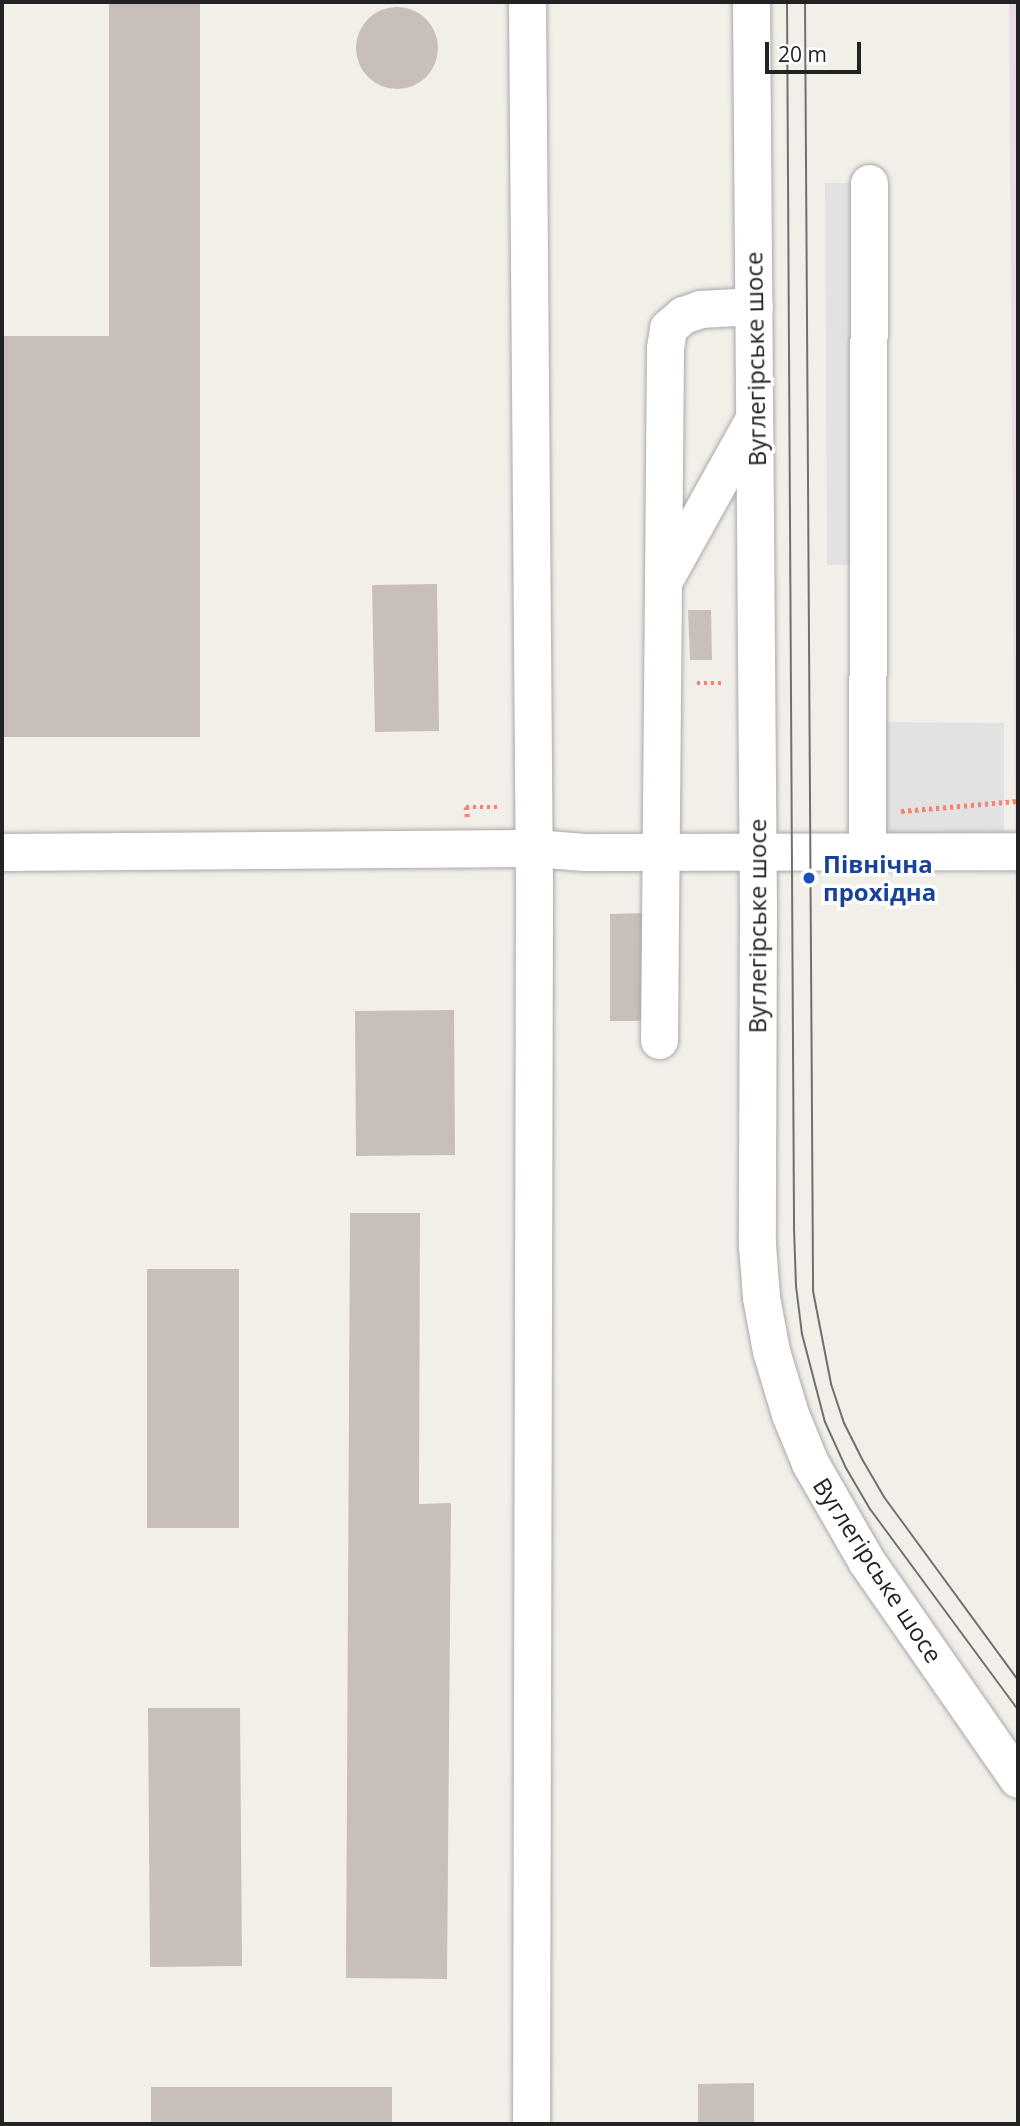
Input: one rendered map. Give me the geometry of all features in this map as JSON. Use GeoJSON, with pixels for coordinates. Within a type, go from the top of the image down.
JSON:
{"type":"FeatureCollection","features":[{"type":"Feature","properties":{"kind":"street"},"geometry":{"type":"LineString","coordinates":[[527,2],[534,848],[531,2124]]}},
{"type":"Feature","properties":{"kind":"street","name":"Вуглегірське шосе"},"geometry":{"type":"LineString","coordinates":[[751,2],[758,851],[757,1245],[761,1297],[771,1351],[790,1414],[810,1463],[867,1562],[1018,1779]]}},
{"type":"Feature","properties":{"kind":"street"},"geometry":{"type":"LineString","coordinates":[[867,851],[869,183]]}},
{"type":"Feature","properties":{"kind":"street"},"geometry":{"type":"LineString","coordinates":[[659,1040],[664,368],[668,328],[683,316],[700,309],[754,306]]}},
{"type":"Feature","properties":{"kind":"street"},"geometry":{"type":"LineString","coordinates":[[662,586],[755,416]]}},
{"type":"Feature","properties":{"kind":"street"},"geometry":{"type":"LineString","coordinates":[[2,852],[534,848],[584,852],[1018,851]]}},
{"type":"Feature","properties":{"kind":"path"},"geometry":{"type":"LineString","coordinates":[[661,684],[757,682]]}},
{"type":"Feature","properties":{"kind":"shaded area"},"geometry":{"type":"Polygon","coordinates":[[[1009,2],[1018,2],[1018,1293],[1009,2]]]}},
{"type":"Feature","properties":{"kind":"shaded area"},"geometry":{"type":"Polygon","coordinates":[[[825,183],[869,183],[870,565],[827,565],[825,183]]]}},
{"type":"Feature","properties":{"kind":"shaded area"},"geometry":{"type":"Polygon","coordinates":[[[867,722],[1004,723],[1004,851],[867,851],[867,722]]]}},
{"type":"Feature","properties":{"kind":"building"},"geometry":{"type":"Polygon","coordinates":[[[109,2],[200,2],[200,737],[2,737],[2,336],[109,336],[109,2]]]}},
{"type":"Feature","properties":{"kind":"building"},"geometry":{"type":"Polygon","coordinates":[[[397,7],[413,10],[426,19],[435,32],[438,48],[435,64],[426,77],[413,86],[397,89],[381,86],[368,77],[359,64],[356,48],[359,32],[368,19],[381,10],[397,7]]]}},
{"type":"Feature","properties":{"kind":"building"},"geometry":{"type":"Polygon","coordinates":[[[437,584],[439,731],[375,732],[372,585],[437,584]]]}},
{"type":"Feature","properties":{"kind":"building"},"geometry":{"type":"Polygon","coordinates":[[[688,610],[711,610],[712,660],[690,660],[688,610]]]}},
{"type":"Feature","properties":{"kind":"building"},"geometry":{"type":"Polygon","coordinates":[[[645,913],[645,1021],[610,1021],[610,914],[645,913]]]}},
{"type":"Feature","properties":{"kind":"building"},"geometry":{"type":"Polygon","coordinates":[[[454,1010],[455,1155],[356,1156],[355,1011],[454,1010]]]}},
{"type":"Feature","properties":{"kind":"building"},"geometry":{"type":"Polygon","coordinates":[[[350,1213],[420,1213],[419,1504],[451,1503],[447,1979],[346,1978],[350,1213]]]}},
{"type":"Feature","properties":{"kind":"building"},"geometry":{"type":"Polygon","coordinates":[[[147,1269],[239,1269],[239,1528],[147,1528],[147,1269]]]}},
{"type":"Feature","properties":{"kind":"building"},"geometry":{"type":"Polygon","coordinates":[[[148,1708],[240,1708],[242,1966],[150,1967],[148,1708]]]}},
{"type":"Feature","properties":{"kind":"building"},"geometry":{"type":"Polygon","coordinates":[[[754,2083],[754,2124],[698,2124],[698,2084],[754,2083]]]}},
{"type":"Feature","properties":{"kind":"building"},"geometry":{"type":"Polygon","coordinates":[[[151,2087],[392,2087],[392,2124],[151,2124],[151,2087]]]}},
{"type":"Feature","properties":{"kind":"tram line"},"geometry":{"type":"LineString","coordinates":[[787,2],[794,1228],[796,1286],[802,1334],[825,1422],[846,1468],[870,1509],[1018,1710]]}},
{"type":"Feature","properties":{"kind":"tram line"},"geometry":{"type":"LineString","coordinates":[[805,2],[813,1291],[831,1384],[844,1423],[862,1459],[884,1497],[1018,1680]]}},
{"type":"Feature","properties":{"kind":"place","name":"Північна прохідна"},"geometry":{"type":"Point","coordinates":[809,878]}}]}
